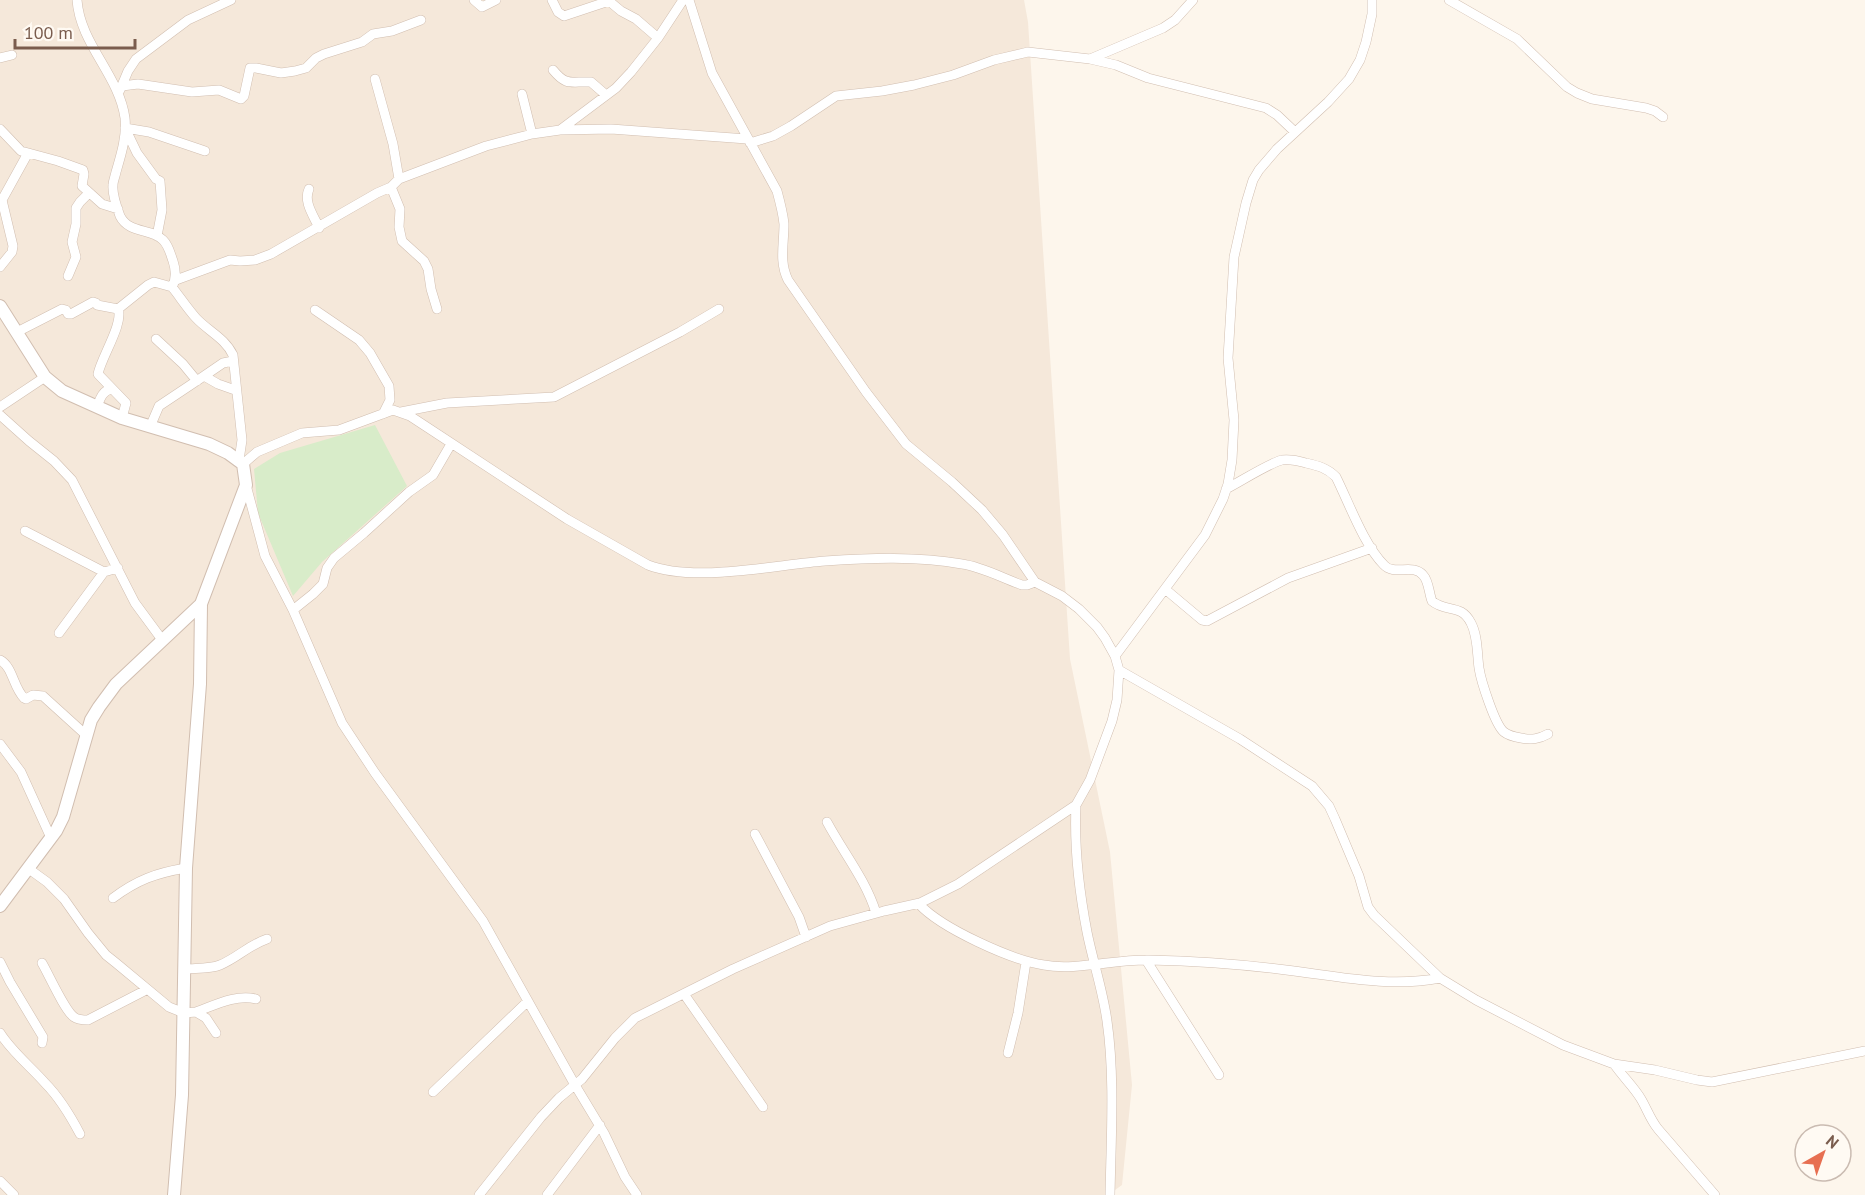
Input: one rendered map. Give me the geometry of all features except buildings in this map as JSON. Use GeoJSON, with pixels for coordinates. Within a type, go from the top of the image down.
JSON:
{"type":"FeatureCollection","features":[{"type":"Feature","properties":{"kind":"street"},"geometry":{"type":"LineString","coordinates":[[77,0],[83,28],[120,91],[125,128],[122,153],[112,182],[118,209],[125,224],[157,236],[165,243],[174,266],[174,284],[195,317],[231,351],[242,440],[241,462],[261,545],[293,610],[342,723],[375,773],[483,921],[600,1125],[625,1177],[637,1195]]}},
{"type":"Feature","properties":{"kind":"street"},"geometry":{"type":"LineString","coordinates":[[120,91],[128,70],[136,59],[188,20],[231,0]]}},
{"type":"Feature","properties":{"kind":"street"},"geometry":{"type":"LineString","coordinates":[[474,0],[482,7],[495,0]]}},
{"type":"Feature","properties":{"kind":"street"},"geometry":{"type":"LineString","coordinates":[[552,0],[558,12],[564,16],[609,1],[636,19],[658,38]]}},
{"type":"Feature","properties":{"kind":"street"},"geometry":{"type":"LineString","coordinates":[[560,130],[606,95],[631,72],[658,38],[683,0]]}},
{"type":"Feature","properties":{"kind":"street"},"geometry":{"type":"LineString","coordinates":[[479,1195],[541,1117],[575,1085],[635,1018],[733,969],[830,926],[919,904],[975,873],[1076,805],[1090,780],[1112,722],[1117,700],[1119,670],[1115,656],[1105,638],[1087,617],[1062,596],[1035,582],[1003,535],[982,510],[952,482],[917,455],[891,427],[788,280],[782,268],[784,225],[777,191],[712,73],[689,0]]}},
{"type":"Feature","properties":{"kind":"street"},"geometry":{"type":"LineString","coordinates":[[1090,58],[1163,28],[1176,20],[1193,0]]}},
{"type":"Feature","properties":{"kind":"street"},"geometry":{"type":"LineString","coordinates":[[1115,656],[1205,535],[1226,489],[1232,460],[1234,420],[1228,358],[1234,257],[1253,180],[1268,159],[1328,102],[1360,60],[1372,14],[1372,0]]}},
{"type":"Feature","properties":{"kind":"street"},"geometry":{"type":"LineString","coordinates":[[1449,0],[1517,39],[1567,87],[1577,93],[1592,99],[1646,108],[1663,117]]}},
{"type":"Feature","properties":{"kind":"street"},"geometry":{"type":"LineString","coordinates":[[120,91],[138,84],[192,92],[219,90],[241,99],[244,96],[251,68],[281,73],[306,68],[324,54],[362,42],[373,34],[392,31],[421,20]]}},
{"type":"Feature","properties":{"kind":"street"},"geometry":{"type":"LineString","coordinates":[[17,332],[62,309],[71,314],[93,302],[117,309],[154,282],[174,284],[230,260],[255,260],[271,255],[390,187],[399,179],[486,146],[532,134],[560,130],[611,129],[749,141],[772,136],[836,96],[914,85],[1028,52],[1090,58],[1116,65],[1148,78],[1266,108],[1295,132]]}},
{"type":"Feature","properties":{"kind":"street"},"geometry":{"type":"LineString","coordinates":[[0,58],[12,55]]}},
{"type":"Feature","properties":{"kind":"street"},"geometry":{"type":"LineString","coordinates":[[553,70],[561,81],[591,82],[606,95]]}},
{"type":"Feature","properties":{"kind":"street"},"geometry":{"type":"LineString","coordinates":[[375,79],[393,144],[399,179]]}},
{"type":"Feature","properties":{"kind":"street"},"geometry":{"type":"LineString","coordinates":[[522,94],[532,134]]}},
{"type":"Feature","properties":{"kind":"street"},"geometry":{"type":"LineString","coordinates":[[125,128],[149,132],[206,152]]}},
{"type":"Feature","properties":{"kind":"street"},"geometry":{"type":"LineString","coordinates":[[125,128],[137,153],[156,179],[160,181],[162,210],[157,236]]}},
{"type":"Feature","properties":{"kind":"street"},"geometry":{"type":"LineString","coordinates":[[0,129],[21,151],[83,170],[82,186],[102,204],[118,209]]}},
{"type":"Feature","properties":{"kind":"street"},"geometry":{"type":"LineString","coordinates":[[0,267],[12,252],[13,246],[2,200],[28,153]]}},
{"type":"Feature","properties":{"kind":"street"},"geometry":{"type":"LineString","coordinates":[[390,187],[400,209],[399,227],[402,241],[427,266],[437,309]]}},
{"type":"Feature","properties":{"kind":"street"},"geometry":{"type":"LineString","coordinates":[[309,189],[307,202],[320,228]]}},
{"type":"Feature","properties":{"kind":"street"},"geometry":{"type":"LineString","coordinates":[[68,276],[76,257],[72,242],[76,224],[76,208],[89,193]]}},
{"type":"Feature","properties":{"kind":"street"},"geometry":{"type":"LineString","coordinates":[[0,306],[45,377],[62,391],[122,418],[209,444],[241,462]]}},
{"type":"Feature","properties":{"kind":"street"},"geometry":{"type":"LineString","coordinates":[[117,309],[120,316],[98,374],[126,402],[122,418]]}},
{"type":"Feature","properties":{"kind":"street"},"geometry":{"type":"LineString","coordinates":[[401,412],[447,403],[554,397],[719,309]]}},
{"type":"Feature","properties":{"kind":"street"},"geometry":{"type":"LineString","coordinates":[[315,310],[359,340],[370,353],[389,386],[390,400],[383,414]]}},
{"type":"Feature","properties":{"kind":"street"},"geometry":{"type":"LineString","coordinates":[[156,339],[200,378],[235,390]]}},
{"type":"Feature","properties":{"kind":"street"},"geometry":{"type":"LineString","coordinates":[[150,426],[159,406],[223,363],[233,361]]}},
{"type":"Feature","properties":{"kind":"street"},"geometry":{"type":"LineString","coordinates":[[0,407],[45,377]]}},
{"type":"Feature","properties":{"kind":"street"},"geometry":{"type":"LineString","coordinates":[[97,407],[102,395],[111,389]]}},
{"type":"Feature","properties":{"kind":"street"},"geometry":{"type":"LineString","coordinates":[[241,462],[257,452],[302,432],[339,430],[393,410],[401,412],[567,519],[648,565],[661,570],[688,573],[729,571],[823,561],[880,558],[963,564],[980,568],[1022,585],[1035,582]]}},
{"type":"Feature","properties":{"kind":"street"},"geometry":{"type":"LineString","coordinates":[[0,415],[54,461],[72,480],[135,603],[162,641]]}},
{"type":"Feature","properties":{"kind":"street"},"geometry":{"type":"LineString","coordinates":[[293,610],[323,584],[327,567],[334,558],[409,492],[433,475],[451,444]]}},
{"type":"Feature","properties":{"kind":"street"},"geometry":{"type":"LineString","coordinates":[[1226,489],[1273,463],[1283,460],[1322,467],[1336,477],[1372,548],[1385,566],[1394,571],[1411,570],[1422,574],[1425,577],[1432,602],[1441,607],[1460,611],[1470,622],[1481,679],[1502,731],[1529,739],[1540,738],[1548,734]]}},
{"type":"Feature","properties":{"kind":"street"},"geometry":{"type":"LineString","coordinates":[[174,1195],[190,1012],[186,969],[186,868],[200,684],[201,604],[246,485]]}},
{"type":"Feature","properties":{"kind":"street"},"geometry":{"type":"LineString","coordinates":[[25,531],[104,572]]}},
{"type":"Feature","properties":{"kind":"street"},"geometry":{"type":"LineString","coordinates":[[1165,589],[1202,620],[1207,621],[1288,578],[1372,548]]}},
{"type":"Feature","properties":{"kind":"street"},"geometry":{"type":"LineString","coordinates":[[59,633],[104,572],[118,568]]}},
{"type":"Feature","properties":{"kind":"street"},"geometry":{"type":"LineString","coordinates":[[0,906],[51,838],[63,817],[94,713],[116,684],[201,604]]}},
{"type":"Feature","properties":{"kind":"street"},"geometry":{"type":"LineString","coordinates":[[0,660],[7,665],[15,685],[24,698],[33,695],[43,696],[86,735]]}},
{"type":"Feature","properties":{"kind":"street"},"geometry":{"type":"LineString","coordinates":[[1119,670],[1240,740],[1312,786],[1329,806],[1359,876],[1368,907],[1380,923],[1440,978],[1526,1027],[1563,1045],[1614,1064],[1712,1082],[1865,1051]]}},
{"type":"Feature","properties":{"kind":"street"},"geometry":{"type":"LineString","coordinates":[[0,744],[19,768],[51,838]]}},
{"type":"Feature","properties":{"kind":"street"},"geometry":{"type":"LineString","coordinates":[[1076,805],[1079,876],[1088,932],[1106,1012],[1110,1050],[1110,1195]]}},
{"type":"Feature","properties":{"kind":"street"},"geometry":{"type":"LineString","coordinates":[[827,822],[868,892],[876,913]]}},
{"type":"Feature","properties":{"kind":"street"},"geometry":{"type":"LineString","coordinates":[[756,834],[799,917],[806,937]]}},
{"type":"Feature","properties":{"kind":"street"},"geometry":{"type":"LineString","coordinates":[[29,868],[64,899],[106,955],[169,1007],[206,1018],[216,1033]]}},
{"type":"Feature","properties":{"kind":"street"},"geometry":{"type":"LineString","coordinates":[[113,898],[130,885],[147,877],[186,868]]}},
{"type":"Feature","properties":{"kind":"street"},"geometry":{"type":"LineString","coordinates":[[919,904],[927,912],[955,929],[1000,951],[1026,962],[1046,966],[1062,967],[1146,960],[1214,963],[1363,981],[1425,981],[1440,978]]}},
{"type":"Feature","properties":{"kind":"street"},"geometry":{"type":"LineString","coordinates":[[186,969],[219,965],[267,939]]}},
{"type":"Feature","properties":{"kind":"street"},"geometry":{"type":"LineString","coordinates":[[1146,960],[1219,1075]]}},
{"type":"Feature","properties":{"kind":"street"},"geometry":{"type":"LineString","coordinates":[[0,962],[43,1037],[42,1043]]}},
{"type":"Feature","properties":{"kind":"street"},"geometry":{"type":"LineString","coordinates":[[1008,1053],[1018,1013],[1026,962]]}},
{"type":"Feature","properties":{"kind":"street"},"geometry":{"type":"LineString","coordinates":[[42,963],[68,1010],[80,1020],[88,1020],[146,990]]}},
{"type":"Feature","properties":{"kind":"street"},"geometry":{"type":"LineString","coordinates":[[684,994],[763,1107]]}},
{"type":"Feature","properties":{"kind":"street"},"geometry":{"type":"LineString","coordinates":[[190,1012],[229,1000],[247,997],[256,999]]}},
{"type":"Feature","properties":{"kind":"street"},"geometry":{"type":"LineString","coordinates":[[433,1092],[528,1001]]}},
{"type":"Feature","properties":{"kind":"street"},"geometry":{"type":"LineString","coordinates":[[0,1033],[7,1044],[64,1106],[80,1134]]}},
{"type":"Feature","properties":{"kind":"street"},"geometry":{"type":"LineString","coordinates":[[1614,1064],[1640,1097],[1658,1129],[1715,1195]]}},
{"type":"Feature","properties":{"kind":"street"},"geometry":{"type":"LineString","coordinates":[[546,1195],[600,1125]]}},
{"type":"Feature","properties":{"kind":"street"},"geometry":{"type":"LineString","coordinates":[[0,1181],[14,1195]]}},
{"type":"Feature","properties":{"kind":"shaded area"},"geometry":{"type":"Polygon","coordinates":[[[0,0],[1024,0],[1028,22],[1070,659],[1110,852],[1132,1085],[1122,1185],[1108,1195],[0,1195],[0,0]]]}},
{"type":"Feature","properties":{"kind":"green space"},"geometry":{"type":"Polygon","coordinates":[[[375,425],[407,486],[322,562],[293,596],[258,513],[254,469],[280,453],[375,425]]]}}]}
